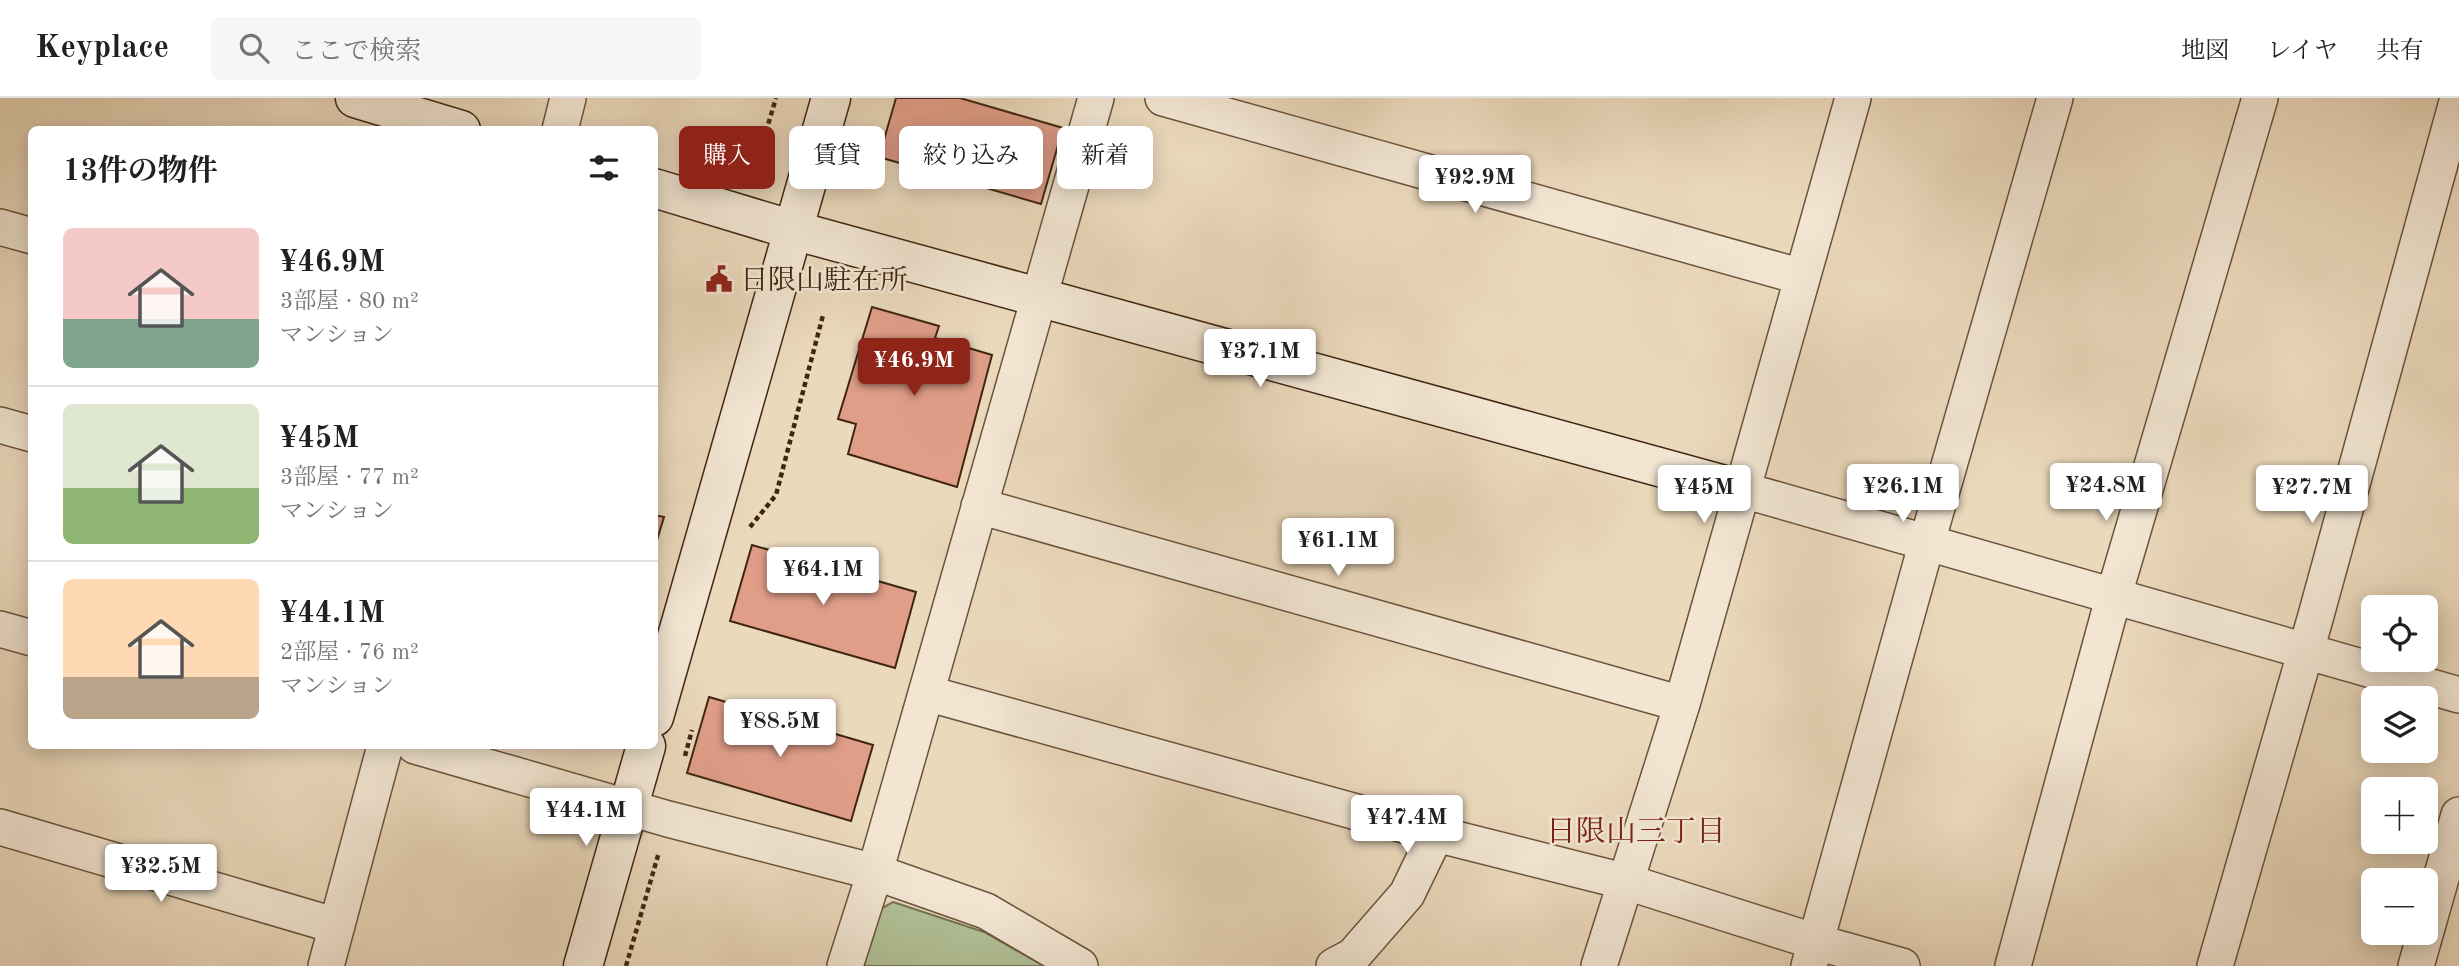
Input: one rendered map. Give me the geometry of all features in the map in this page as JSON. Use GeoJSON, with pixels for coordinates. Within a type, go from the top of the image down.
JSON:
{"type":"FeatureCollection","features":[{"type":"Feature","properties":{"kind":"street"},"geometry":{"type":"LineString","coordinates":[[355,98],[448,126]]}},
{"type":"Feature","properties":{"kind":"street"},"geometry":{"type":"LineString","coordinates":[[561,126],[568,98]]}},
{"type":"Feature","properties":{"kind":"street"},"geometry":{"type":"LineString","coordinates":[[658,703],[831,98]]}},
{"type":"Feature","properties":{"kind":"street"},"geometry":{"type":"LineString","coordinates":[[845,966],[875,872],[1096,98]]}},
{"type":"Feature","properties":{"kind":"street"},"geometry":{"type":"LineString","coordinates":[[1163,98],[1802,277]]}},
{"type":"Feature","properties":{"kind":"street"},"geometry":{"type":"LineString","coordinates":[[1599,966],[1682,704],[1853,98]]}},
{"type":"Feature","properties":{"kind":"street"},"geometry":{"type":"LineString","coordinates":[[1813,954],[1927,542],[2055,98]]}},
{"type":"Feature","properties":{"kind":"street"},"geometry":{"type":"LineString","coordinates":[[2013,966],[2114,595],[2260,98]]}},
{"type":"Feature","properties":{"kind":"street"},"geometry":{"type":"LineString","coordinates":[[2215,966],[2306,651],[2458,98]]}},
{"type":"Feature","properties":{"kind":"street"},"geometry":{"type":"LineString","coordinates":[[658,189],[793,230],[1927,542],[2459,695]]}},
{"type":"Feature","properties":{"kind":"street"},"geometry":{"type":"LineString","coordinates":[[0,227],[28,235]]}},
{"type":"Feature","properties":{"kind":"street"},"geometry":{"type":"LineString","coordinates":[[0,425],[28,433]]}},
{"type":"Feature","properties":{"kind":"street"},"geometry":{"type":"LineString","coordinates":[[979,506],[1682,704]]}},
{"type":"Feature","properties":{"kind":"street"},"geometry":{"type":"LineString","coordinates":[[0,629],[28,637]]}},
{"type":"Feature","properties":{"kind":"street"},"geometry":{"type":"LineString","coordinates":[[926,693],[1436,834],[1627,882],[1813,954],[1902,966]]}},
{"type":"Feature","properties":{"kind":"street"},"geometry":{"type":"LineString","coordinates":[[326,966],[384,749]]}},
{"type":"Feature","properties":{"kind":"street"},"geometry":{"type":"LineString","coordinates":[[426,749],[668,819],[875,872],[986,911],[1080,966]]}},
{"type":"Feature","properties":{"kind":"street"},"geometry":{"type":"LineString","coordinates":[[583,966],[645,749]]}},
{"type":"Feature","properties":{"kind":"street"},"geometry":{"type":"LineString","coordinates":[[2416,966],[2459,815]]}},
{"type":"Feature","properties":{"kind":"street"},"geometry":{"type":"LineString","coordinates":[[0,827],[337,926]]}},
{"type":"Feature","properties":{"kind":"street"},"geometry":{"type":"LineString","coordinates":[[1334,966],[1353,956],[1407,894],[1436,834]]}},
{"type":"Feature","properties":{"kind":"path"},"geometry":{"type":"LineString","coordinates":[[768,126],[776,98]]}},
{"type":"Feature","properties":{"kind":"path"},"geometry":{"type":"LineString","coordinates":[[747,538],[751,525],[776,495],[823,316]]}},
{"type":"Feature","properties":{"kind":"path"},"geometry":{"type":"LineString","coordinates":[[683,761],[694,722]]}},
{"type":"Feature","properties":{"kind":"path"},"geometry":{"type":"LineString","coordinates":[[626,966],[668,819]]}},
{"type":"Feature","properties":{"kind":"green space"},"geometry":{"type":"Polygon","coordinates":[[[893,902],[984,932],[1044,966],[858,966],[873,913],[893,902]]]}},
{"type":"Feature","properties":{"kind":"building"},"geometry":{"type":"Polygon","coordinates":[[[896,98],[960,98],[1057,126],[1057,149],[1041,204],[989,189],[1043,189],[1043,126],[899,126],[899,163],[885,159],[885,136],[896,98]]]}},
{"type":"Feature","properties":{"kind":"building"},"geometry":{"type":"Polygon","coordinates":[[[872,307],[939,326],[935,338],[992,355],[957,487],[848,454],[856,424],[838,419],[872,307]]]}},
{"type":"Feature","properties":{"kind":"building"},"geometry":{"type":"Polygon","coordinates":[[[658,516],[664,517],[658,537],[658,516]]]}},
{"type":"Feature","properties":{"kind":"building"},"geometry":{"type":"Polygon","coordinates":[[[752,545],[916,592],[895,668],[730,621],[752,545]]]}},
{"type":"Feature","properties":{"kind":"building"},"geometry":{"type":"Polygon","coordinates":[[[709,697],[873,745],[851,821],[687,773],[709,697]]]}},
{"type":"Feature","properties":{"kind":"place","name":"日限山駐在所"},"geometry":{"type":"Point","coordinates":[719,279]}},
{"type":"Feature","properties":{"kind":"district","name":"日限山三丁目"},"geometry":{"type":"Point","coordinates":[1636,831]}}]}
